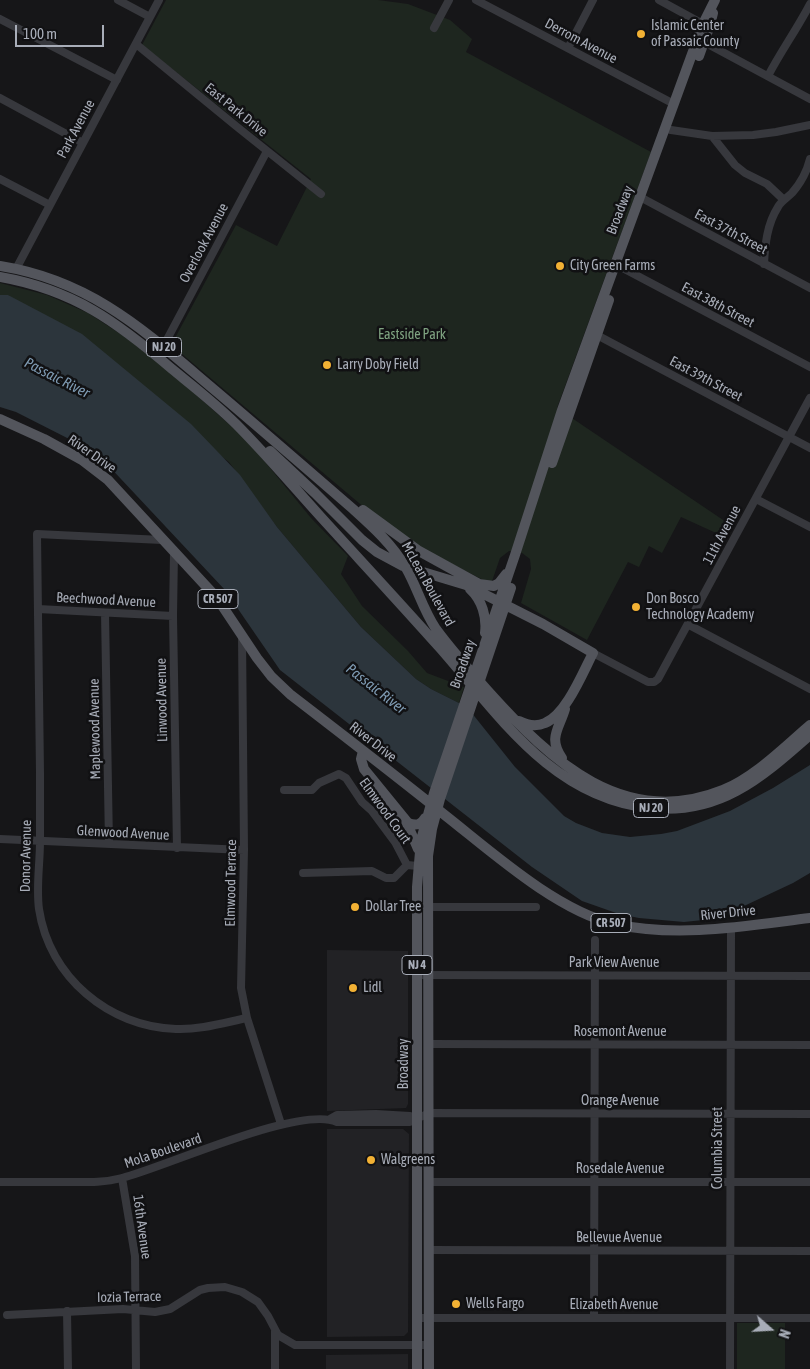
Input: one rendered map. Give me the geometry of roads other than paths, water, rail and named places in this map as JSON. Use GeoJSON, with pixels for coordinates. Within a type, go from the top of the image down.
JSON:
{"type":"FeatureCollection","features":[{"type":"Feature","properties":{"kind":"main road","name":"Broadway"},"geometry":{"type":"LineString","coordinates":[[417,1369],[417,907],[412,866],[418,855],[518,556],[562,410],[618,266],[703,24],[716,0]]}},
{"type":"Feature","properties":{"kind":"main road","name":"Broadway"},"geometry":{"type":"LineString","coordinates":[[642,199],[671,130],[704,42],[716,0]]}},
{"type":"Feature","properties":{"kind":"main road","name":"McLean Boulevard"},"geometry":{"type":"LineString","coordinates":[[0,266],[53,280],[92,296],[126,317],[305,468],[390,544],[406,569],[425,610],[440,634],[478,679],[516,720],[573,770],[600,787],[632,797],[663,801],[694,798],[724,789],[743,780],[810,724]]}},
{"type":"Feature","properties":{"kind":"main road","name":"McLean Boulevard"},"geometry":{"type":"LineString","coordinates":[[0,277],[54,292],[80,302],[103,316],[139,341],[234,422],[439,647],[517,738],[542,760],[578,785],[608,798],[641,807],[673,809],[706,804],[747,787],[810,735]]}},
{"type":"Feature","properties":{"kind":"main road","name":"River Drive"},"geometry":{"type":"LineString","coordinates":[[0,419],[44,439],[82,460],[108,480],[217,598],[271,676],[290,695],[508,865],[542,889],[582,912],[614,924],[652,930],[688,931],[731,928],[810,918]]}},
{"type":"Feature","properties":{"kind":"main road"},"geometry":{"type":"LineString","coordinates":[[234,422],[299,478],[362,540],[385,557],[403,566],[466,585],[574,641],[593,653],[568,700],[556,731],[555,742],[559,753],[573,770]]}},
{"type":"Feature","properties":{"kind":"main road"},"geometry":{"type":"LineString","coordinates":[[305,468],[334,485],[371,516],[419,551],[479,584],[489,586],[499,583],[518,556]]}},
{"type":"Feature","properties":{"kind":"main road"},"geometry":{"type":"LineString","coordinates":[[466,585],[478,598],[484,613],[485,654]]}},
{"type":"Feature","properties":{"kind":"main road"},"geometry":{"type":"LineString","coordinates":[[485,654],[502,622],[508,617],[515,616],[532,619]]}},
{"type":"Feature","properties":{"kind":"main road"},"geometry":{"type":"LineString","coordinates":[[516,720],[530,725],[544,724],[553,718],[568,700]]}},
{"type":"Feature","properties":{"kind":"main road"},"geometry":{"type":"LineString","coordinates":[[363,751],[364,769],[406,820],[412,825],[420,824],[431,814]]}},
{"type":"Feature","properties":{"kind":"main road","name":"Broadway"},"geometry":{"type":"LineString","coordinates":[[429,1369],[428,856],[431,814]]}},
{"type":"Feature","properties":{"kind":"main road"},"geometry":{"type":"LineString","coordinates":[[406,820],[417,844],[418,855]]}},
{"type":"Feature","properties":{"kind":"street"},"geometry":{"type":"LineString","coordinates":[[118,0],[150,17]]}},
{"type":"Feature","properties":{"kind":"street","name":"Park Avenue"},"geometry":{"type":"LineString","coordinates":[[16,269],[159,0]]}},
{"type":"Feature","properties":{"kind":"street"},"geometry":{"type":"LineString","coordinates":[[434,28],[449,0]]}},
{"type":"Feature","properties":{"kind":"street","name":"Derrom Avenue"},"geometry":{"type":"LineString","coordinates":[[476,0],[674,104]]}},
{"type":"Feature","properties":{"kind":"street"},"geometry":{"type":"LineString","coordinates":[[568,48],[593,0]]}},
{"type":"Feature","properties":{"kind":"street"},"geometry":{"type":"LineString","coordinates":[[659,0],[703,24]]}},
{"type":"Feature","properties":{"kind":"street"},"geometry":{"type":"LineString","coordinates":[[768,76],[810,4]]}},
{"type":"Feature","properties":{"kind":"street"},"geometry":{"type":"LineString","coordinates":[[0,19],[116,80]]}},
{"type":"Feature","properties":{"kind":"street"},"geometry":{"type":"LineString","coordinates":[[704,42],[810,99]]}},
{"type":"Feature","properties":{"kind":"street","name":"East Park Drive"},"geometry":{"type":"LineString","coordinates":[[136,44],[322,194]]}},
{"type":"Feature","properties":{"kind":"street"},"geometry":{"type":"LineString","coordinates":[[0,98],[83,143]]}},
{"type":"Feature","properties":{"kind":"street"},"geometry":{"type":"LineString","coordinates":[[671,130],[712,136],[761,134],[810,125]]}},
{"type":"Feature","properties":{"kind":"street"},"geometry":{"type":"LineString","coordinates":[[712,136],[730,161],[745,173],[766,184],[784,200]]}},
{"type":"Feature","properties":{"kind":"street","name":"Overlook Avenue"},"geometry":{"type":"LineString","coordinates":[[163,347],[267,151]]}},
{"type":"Feature","properties":{"kind":"street"},"geometry":{"type":"LineString","coordinates":[[764,264],[767,234],[777,208],[801,181],[810,159]]}},
{"type":"Feature","properties":{"kind":"street"},"geometry":{"type":"LineString","coordinates":[[0,179],[50,206]]}},
{"type":"Feature","properties":{"kind":"street","name":"East 37th Street"},"geometry":{"type":"LineString","coordinates":[[642,199],[810,288]]}},
{"type":"Feature","properties":{"kind":"street","name":"East 38th Street"},"geometry":{"type":"LineString","coordinates":[[618,266],[810,367]]}},
{"type":"Feature","properties":{"kind":"street","name":"East 39th Street"},"geometry":{"type":"LineString","coordinates":[[593,333],[810,448]]}},
{"type":"Feature","properties":{"kind":"street","name":"11th Avenue"},"geometry":{"type":"LineString","coordinates":[[593,653],[645,681],[654,682],[661,676],[810,398]]}},
{"type":"Feature","properties":{"kind":"street"},"geometry":{"type":"LineString","coordinates":[[756,499],[810,527]]}},
{"type":"Feature","properties":{"kind":"street","name":"Donor Avenue"},"geometry":{"type":"LineString","coordinates":[[162,540],[37,534],[40,842],[37,896],[42,923],[52,951],[76,985],[104,1008],[122,1017],[158,1027],[193,1028],[247,1018]]}},
{"type":"Feature","properties":{"kind":"street","name":"Linwood Avenue"},"geometry":{"type":"LineString","coordinates":[[174,552],[173,616],[177,848]]}},
{"type":"Feature","properties":{"kind":"street","name":"Beechwood Avenue"},"geometry":{"type":"LineString","coordinates":[[38,609],[173,616]]}},
{"type":"Feature","properties":{"kind":"street","name":"Maplewood Avenue"},"geometry":{"type":"LineString","coordinates":[[105,613],[109,844]]}},
{"type":"Feature","properties":{"kind":"street"},"geometry":{"type":"LineString","coordinates":[[688,625],[810,689]]}},
{"type":"Feature","properties":{"kind":"street","name":"Elmwood Terrace"},"geometry":{"type":"LineString","coordinates":[[242,636],[244,850],[241,988],[247,1018],[281,1124]]}},
{"type":"Feature","properties":{"kind":"street","name":"Elmwood Court"},"geometry":{"type":"LineString","coordinates":[[284,790],[312,790],[319,783],[339,774],[346,778],[362,802],[372,811],[412,866],[394,878],[386,878],[372,871],[303,873]]}},
{"type":"Feature","properties":{"kind":"street","name":"Glenwood Avenue"},"geometry":{"type":"LineString","coordinates":[[0,840],[244,850]]}},
{"type":"Feature","properties":{"kind":"street"},"geometry":{"type":"LineString","coordinates":[[417,907],[536,907]]}},
{"type":"Feature","properties":{"kind":"street","name":"Columbia Street"},"geometry":{"type":"LineString","coordinates":[[730,1369],[731,928]]}},
{"type":"Feature","properties":{"kind":"street"},"geometry":{"type":"LineString","coordinates":[[594,1318],[595,940]]}},
{"type":"Feature","properties":{"kind":"street","name":"Park View Avenue"},"geometry":{"type":"LineString","coordinates":[[417,975],[810,976]]}},
{"type":"Feature","properties":{"kind":"street","name":"Rosemont Avenue"},"geometry":{"type":"LineString","coordinates":[[429,1044],[810,1045]]}},
{"type":"Feature","properties":{"kind":"street"},"geometry":{"type":"LineString","coordinates":[[418,1119],[429,1113]]}},
{"type":"Feature","properties":{"kind":"street","name":"Orange Avenue"},"geometry":{"type":"LineString","coordinates":[[429,1113],[810,1114]]}},
{"type":"Feature","properties":{"kind":"street","name":"Mola Boulevard"},"geometry":{"type":"LineString","coordinates":[[0,1182],[92,1182],[122,1178],[281,1124],[330,1119],[337,1115],[376,1114],[410,1116],[418,1119]]}},
{"type":"Feature","properties":{"kind":"street","name":"16th Avenue"},"geometry":{"type":"LineString","coordinates":[[122,1178],[136,1256],[136,1369]]}},
{"type":"Feature","properties":{"kind":"street","name":"Rosedale Avenue"},"geometry":{"type":"LineString","coordinates":[[429,1182],[810,1182]]}},
{"type":"Feature","properties":{"kind":"street","name":"Bellevue Avenue"},"geometry":{"type":"LineString","coordinates":[[429,1250],[810,1250]]}},
{"type":"Feature","properties":{"kind":"street","name":"Iozia Terrace"},"geometry":{"type":"LineString","coordinates":[[7,1315],[67,1311],[162,1311],[177,1305],[200,1290],[225,1287],[242,1292],[258,1302],[269,1317],[275,1331],[282,1339],[295,1345],[429,1345]]}},
{"type":"Feature","properties":{"kind":"street"},"geometry":{"type":"LineString","coordinates":[[67,1311],[68,1369]]}},
{"type":"Feature","properties":{"kind":"street","name":"Elizabeth Avenue"},"geometry":{"type":"LineString","coordinates":[[417,1318],[810,1318]]}},
{"type":"Feature","properties":{"kind":"street"},"geometry":{"type":"LineString","coordinates":[[275,1331],[276,1369]]}},
{"type":"Feature","properties":{"kind":"water","name":"Passaic River"},"geometry":{"type":"Polygon","coordinates":[[[0,295],[8,295],[82,334],[191,424],[240,475],[277,527],[361,627],[416,679],[459,703],[471,712],[515,767],[564,816],[602,833],[630,837],[677,831],[730,811],[810,765],[810,873],[744,906],[703,920],[684,922],[639,918],[619,914],[582,901],[532,867],[280,670],[225,590],[106,463],[77,443],[16,412],[0,407],[0,295]]]}},
{"type":"Feature","properties":{"kind":"place","name":"Islamic Center of Passaic County"},"geometry":{"type":"Point","coordinates":[641,34]}},
{"type":"Feature","properties":{"kind":"place","name":"City Green Farms"},"geometry":{"type":"Point","coordinates":[560,266]}},
{"type":"Feature","properties":{"kind":"place","name":"Larry Doby Field"},"geometry":{"type":"Point","coordinates":[327,365]}},
{"type":"Feature","properties":{"kind":"place","name":"Don Bosco Technology Academy"},"geometry":{"type":"Point","coordinates":[636,607]}},
{"type":"Feature","properties":{"kind":"place","name":"Dollar Tree"},"geometry":{"type":"Point","coordinates":[355,907]}},
{"type":"Feature","properties":{"kind":"place","name":"Lidl"},"geometry":{"type":"Point","coordinates":[353,988]}},
{"type":"Feature","properties":{"kind":"place","name":"Walgreens"},"geometry":{"type":"Point","coordinates":[371,1160]}},
{"type":"Feature","properties":{"kind":"place","name":"Wells Fargo"},"geometry":{"type":"Point","coordinates":[456,1304]}},
{"type":"Feature","properties":{"kind":"park label","name":"Eastside Park"},"geometry":{"type":"Point","coordinates":[412,335]}}]}
